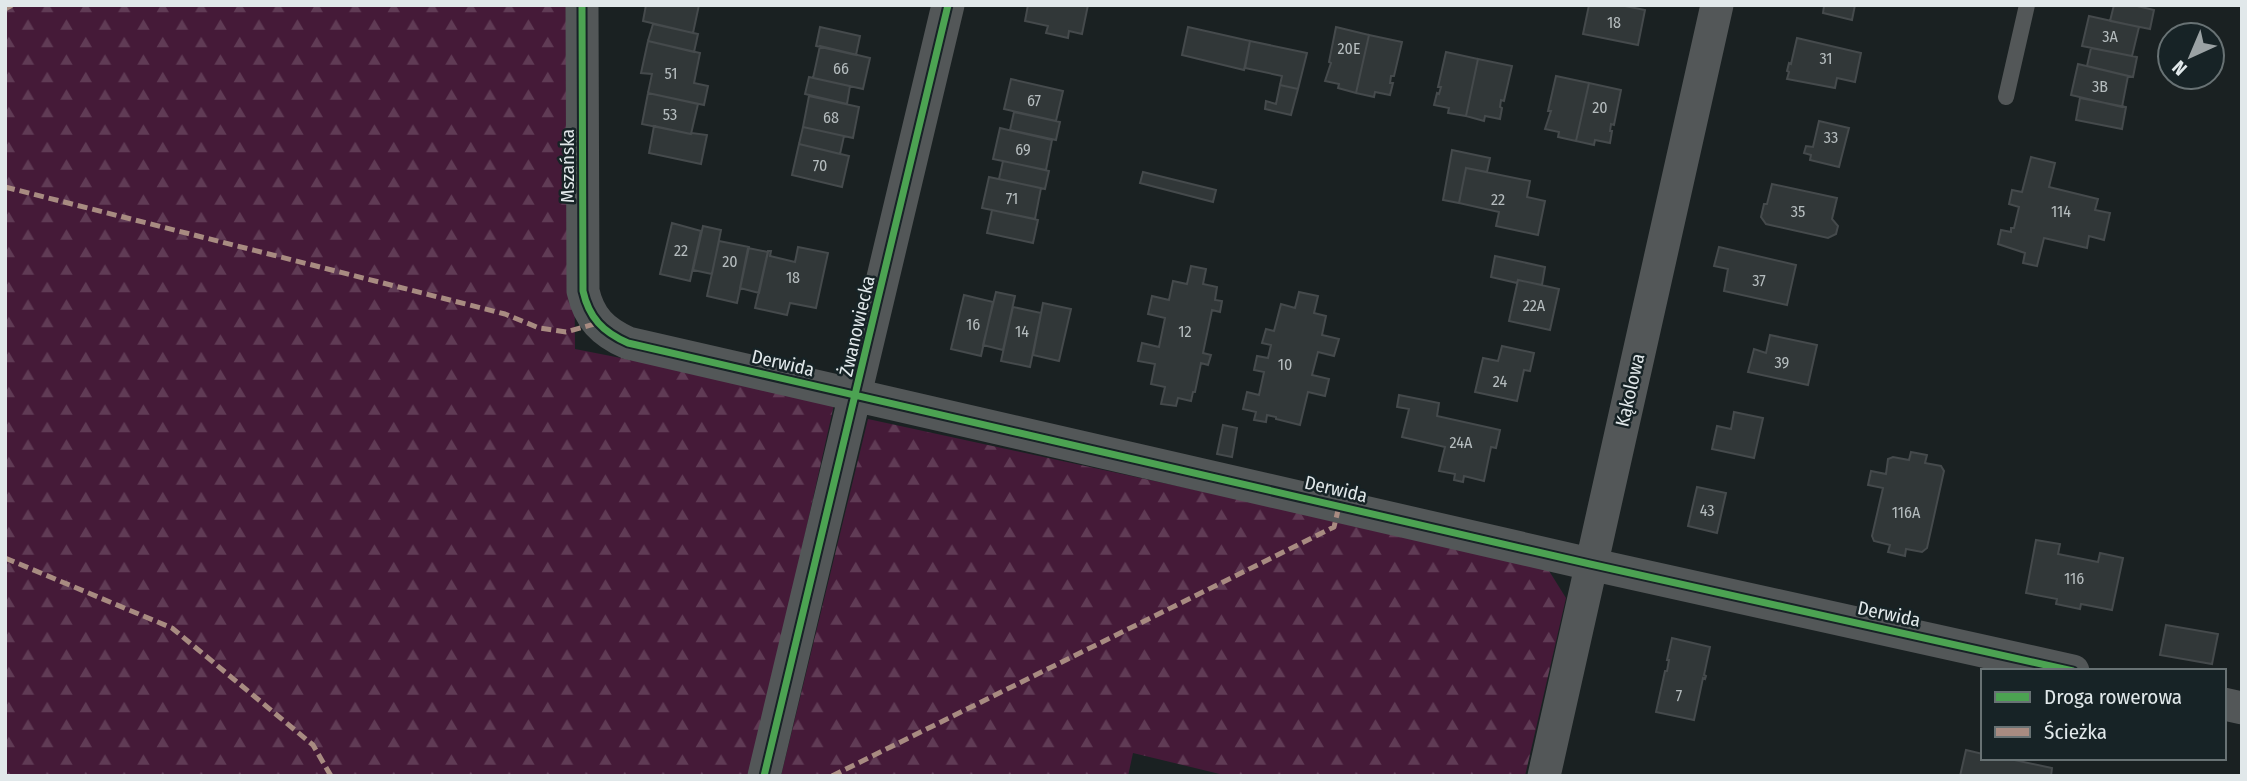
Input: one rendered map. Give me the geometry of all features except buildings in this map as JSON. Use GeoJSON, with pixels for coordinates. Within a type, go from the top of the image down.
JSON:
{"type":"FeatureCollection","features":[{"type":"Feature","properties":{"kind":"street","name":"Mszańska"},"geometry":{"type":"LineString","coordinates":[[582,5],[583,291],[587,307],[598,323]]}},
{"type":"Feature","properties":{"kind":"street","name":"Żwanowiecka"},"geometry":{"type":"LineString","coordinates":[[764,776],[948,5]]}},
{"type":"Feature","properties":{"kind":"street","name":"Kąkolowa"},"geometry":{"type":"LineString","coordinates":[[1544,776],[1717,5]]}},
{"type":"Feature","properties":{"kind":"street","name":"Derwida"},"geometry":{"type":"LineString","coordinates":[[598,323],[613,337],[628,343],[1590,564],[2064,669]]}},
{"type":"Feature","properties":{"kind":"lane"},"geometry":{"type":"LineString","coordinates":[[2006,97],[2027,5]]}},
{"type":"Feature","properties":{"kind":"green space"},"geometry":{"type":"Polygon","coordinates":[[[5,5],[572,5],[575,349],[835,400],[751,776],[5,776],[5,5]]]}},
{"type":"Feature","properties":{"kind":"green space"},"geometry":{"type":"Polygon","coordinates":[[[868,419],[1546,566],[1566,598],[1525,776],[1228,776],[1133,753],[1128,776],[781,776],[868,419]]]}},
{"type":"Feature","properties":{"kind":"marked path"},"geometry":{"type":"LineString","coordinates":[[5,9],[12,5]]}},
{"type":"Feature","properties":{"kind":"marked path"},"geometry":{"type":"LineString","coordinates":[[5,187],[505,314],[539,328],[566,332],[598,323]]}},
{"type":"Feature","properties":{"kind":"marked path"},"geometry":{"type":"LineString","coordinates":[[832,776],[1334,527],[1339,506]]}},
{"type":"Feature","properties":{"kind":"marked path"},"geometry":{"type":"LineString","coordinates":[[5,558],[172,628],[313,745],[331,776]]}},
{"type":"Feature","properties":{"kind":"cycle path"},"geometry":{"type":"LineString","coordinates":[[582,5],[583,291],[589,309],[598,323],[628,343],[1590,564],[2064,669]]}},
{"type":"Feature","properties":{"kind":"cycle path"},"geometry":{"type":"LineString","coordinates":[[764,776],[948,5]]}}]}
